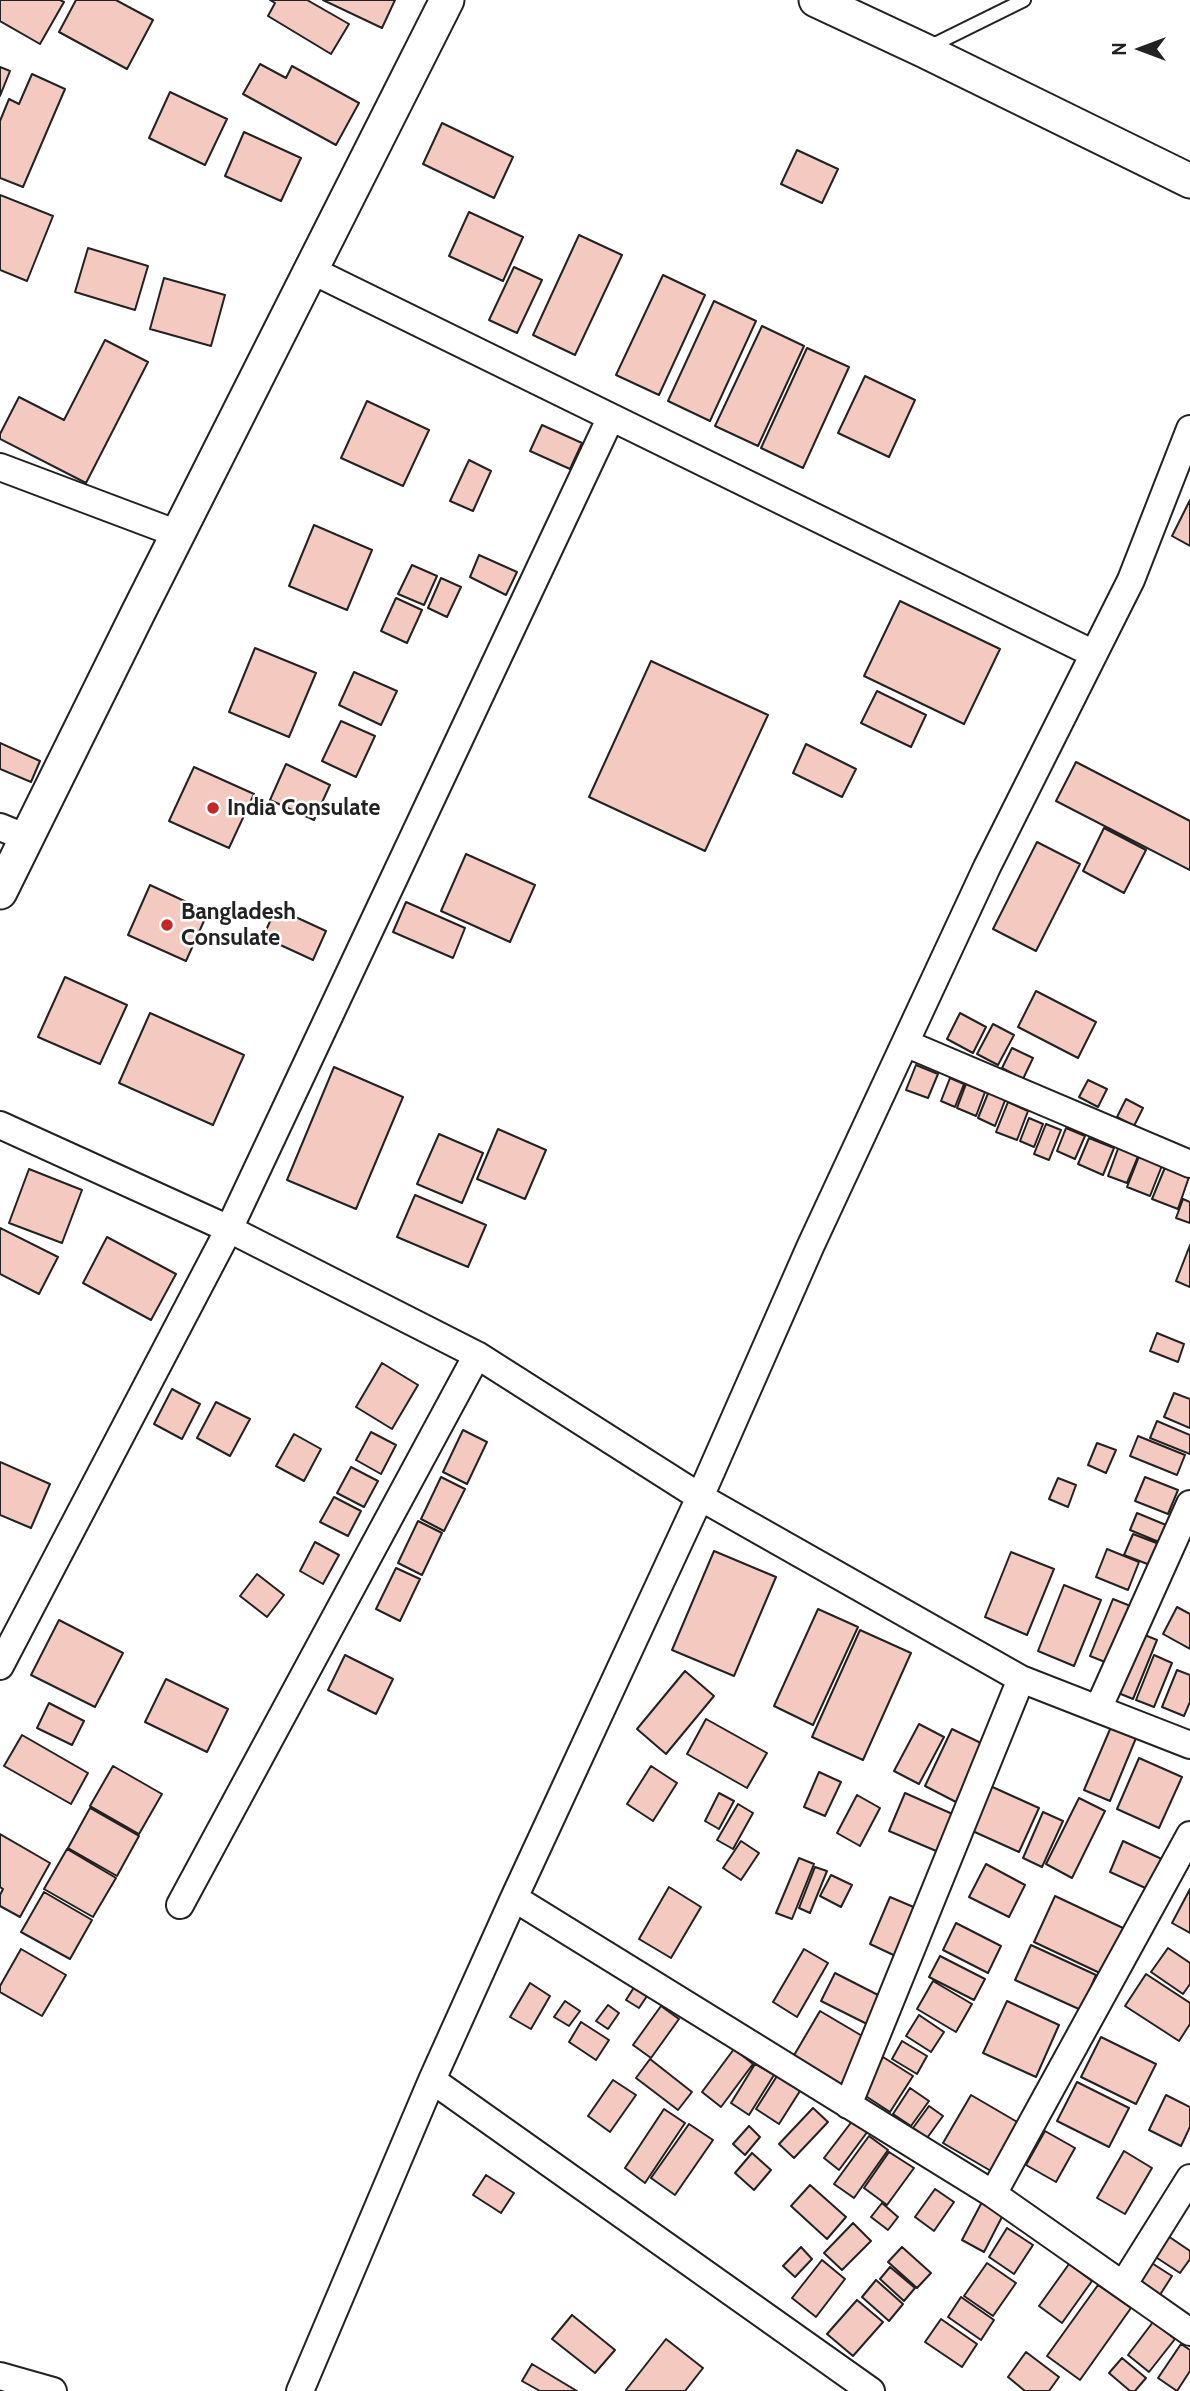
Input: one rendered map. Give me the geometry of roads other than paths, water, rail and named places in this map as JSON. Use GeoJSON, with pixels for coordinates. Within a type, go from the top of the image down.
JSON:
{"type":"FeatureCollection","features":[{"type":"Feature","properties":{"kind":"street"},"geometry":{"type":"LineString","coordinates":[[0,892],[14,832],[178,534],[447,0]]}},
{"type":"Feature","properties":{"kind":"street"},"geometry":{"type":"LineString","coordinates":[[816,0],[1190,181]]}},
{"type":"Feature","properties":{"kind":"street"},"geometry":{"type":"LineString","coordinates":[[311,270],[1094,654]]}},
{"type":"Feature","properties":{"kind":"street"},"geometry":{"type":"LineString","coordinates":[[0,1666],[229,1229],[611,417]]}},
{"type":"Feature","properties":{"kind":"street"},"geometry":{"type":"LineString","coordinates":[[300,2391],[432,2080],[514,1898],[700,1497],[811,1245],[987,867],[1131,580],[1190,429]]}},
{"type":"Feature","properties":{"kind":"street"},"geometry":{"type":"LineString","coordinates":[[0,467],[178,534]]}},
{"type":"Feature","properties":{"kind":"street"},"geometry":{"type":"LineString","coordinates":[[905,1043],[1190,1164]]}},
{"type":"Feature","properties":{"kind":"street"},"geometry":{"type":"LineString","coordinates":[[0,1125],[229,1229],[477,1355],[700,1497],[1021,1679],[1188,1740]]}},
{"type":"Feature","properties":{"kind":"street"},"geometry":{"type":"LineString","coordinates":[[180,1905],[477,1355]]}},
{"type":"Feature","properties":{"kind":"street"},"geometry":{"type":"LineString","coordinates":[[1098,1709],[1190,1504]]}},
{"type":"Feature","properties":{"kind":"street"},"geometry":{"type":"LineString","coordinates":[[848,2105],[1021,1679]]}},
{"type":"Feature","properties":{"kind":"street"},"geometry":{"type":"LineString","coordinates":[[993,2194],[1190,1835]]}},
{"type":"Feature","properties":{"kind":"street"},"geometry":{"type":"LineString","coordinates":[[514,1898],[993,2194],[1123,2285],[1188,2326]]}},
{"type":"Feature","properties":{"kind":"street"},"geometry":{"type":"LineString","coordinates":[[432,2080],[871,2391]]}},
{"type":"Feature","properties":{"kind":"street"},"geometry":{"type":"LineString","coordinates":[[1123,2285],[1190,2178]]}},
{"type":"Feature","properties":{"kind":"street"},"geometry":{"type":"LineString","coordinates":[[0,2376],[53,2391]]}},
{"type":"Feature","properties":{"kind":"lane"},"geometry":{"type":"LineString","coordinates":[[923,50],[1024,0]]}},
{"type":"Feature","properties":{"kind":"place","name":"India Consulate"},"geometry":{"type":"Point","coordinates":[213,808]}},
{"type":"Feature","properties":{"kind":"place","name":"Bangladesh Consulate"},"geometry":{"type":"Point","coordinates":[167,925]}}]}
